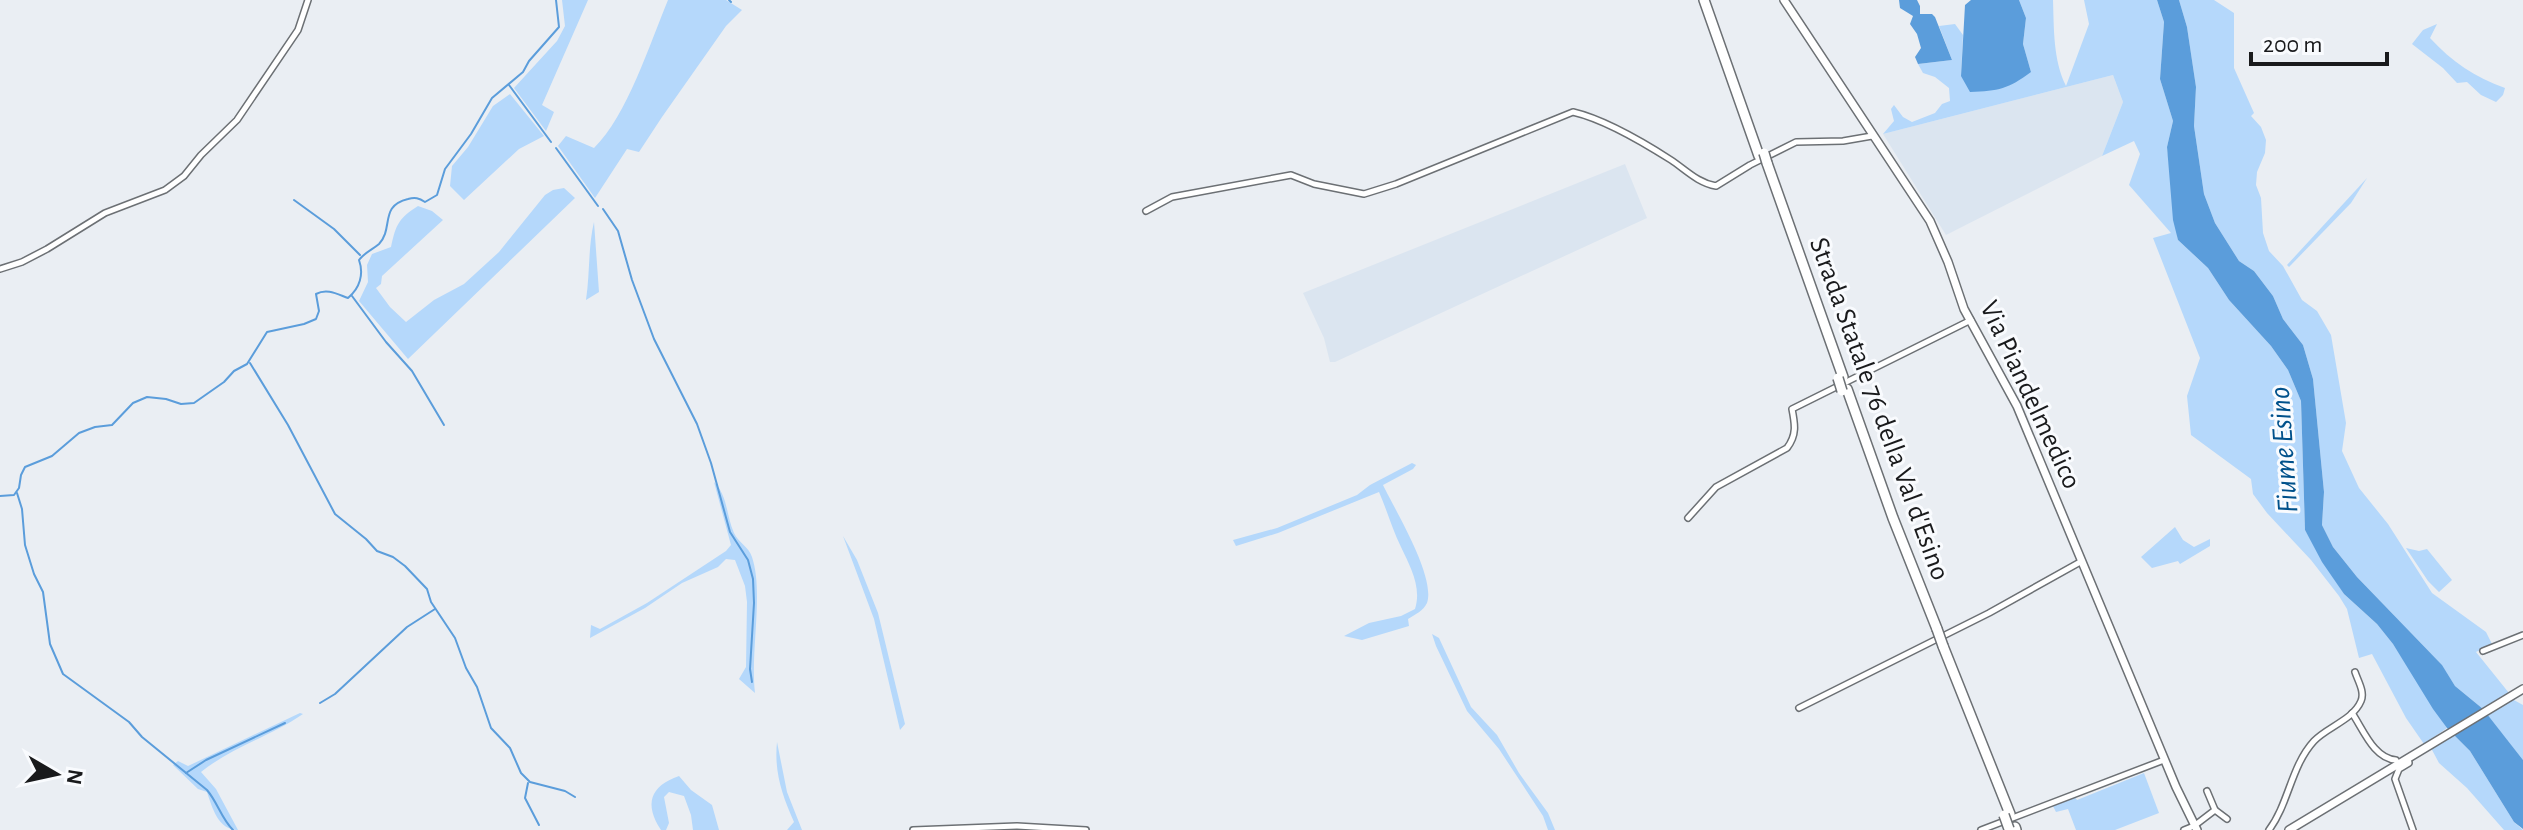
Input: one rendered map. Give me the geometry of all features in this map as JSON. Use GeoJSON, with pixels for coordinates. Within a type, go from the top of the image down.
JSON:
{"type":"FeatureCollection","features":[{"type":"Feature","properties":{"kind":"highway","name":"Strada Statale 76 della Val d'Esino"},"geometry":{"type":"LineString","coordinates":[[1707,0],[1845,390],[1887,519],[2012,829]]}},
{"type":"Feature","properties":{"kind":"main road","name":"Via Piandelmedico"},"geometry":{"type":"LineString","coordinates":[[1784,0],[1930,221],[1971,320],[2017,406],[2194,829]]}},
{"type":"Feature","properties":{"kind":"main road"},"geometry":{"type":"LineString","coordinates":[[2289,830],[2521,690]]}},
{"type":"Feature","properties":{"kind":"street"},"geometry":{"type":"LineString","coordinates":[[0,269],[47,249],[105,213],[165,190],[184,176],[237,120],[298,30],[308,0]]}},
{"type":"Feature","properties":{"kind":"street"},"geometry":{"type":"LineString","coordinates":[[1146,211],[1172,197],[1291,175],[1314,184],[1364,194],[1573,112],[1658,152],[1704,184],[1716,186],[1796,142],[1843,141],[1872,136]]}},
{"type":"Feature","properties":{"kind":"street"},"geometry":{"type":"LineString","coordinates":[[1688,518],[1716,487],[1787,448],[1796,427],[1792,409],[1971,320]]}},
{"type":"Feature","properties":{"kind":"street"},"geometry":{"type":"LineString","coordinates":[[1799,708],[1989,613],[2082,561]]}},
{"type":"Feature","properties":{"kind":"street"},"geometry":{"type":"LineString","coordinates":[[2483,651],[2523,635]]}},
{"type":"Feature","properties":{"kind":"street"},"geometry":{"type":"LineString","coordinates":[[2269,830],[2307,750],[2322,734],[2352,713],[2362,698],[2355,672]]}},
{"type":"Feature","properties":{"kind":"street"},"geometry":{"type":"LineString","coordinates":[[2352,713],[2383,758],[2396,760],[2398,764]]}},
{"type":"Feature","properties":{"kind":"street"},"geometry":{"type":"LineString","coordinates":[[2408,758],[2409,763],[2399,769],[2395,779],[2413,830]]}},
{"type":"Feature","properties":{"kind":"street"},"geometry":{"type":"LineString","coordinates":[[1981,830],[2164,760]]}},
{"type":"Feature","properties":{"kind":"street"},"geometry":{"type":"LineString","coordinates":[[2207,791],[2215,810],[2227,819]]}},
{"type":"Feature","properties":{"kind":"street"},"geometry":{"type":"LineString","coordinates":[[2184,830],[2194,829],[2215,810]]}},
{"type":"Feature","properties":{"kind":"street"},"geometry":{"type":"LineString","coordinates":[[913,830],[1017,826],[1086,830]]}},
{"type":"Feature","properties":{"kind":"shaded area"},"geometry":{"type":"Polygon","coordinates":[[[562,0],[588,0],[542,105],[554,112],[546,131],[514,88],[557,41],[565,26],[562,0]]]}},
{"type":"Feature","properties":{"kind":"shaded area"},"geometry":{"type":"Polygon","coordinates":[[[668,0],[726,0],[742,10],[726,26],[639,152],[627,149],[595,198],[558,146],[566,136],[594,148],[606,134],[637,78],[668,0]]]}},
{"type":"Feature","properties":{"kind":"shaded area"},"geometry":{"type":"Polygon","coordinates":[[[2019,0],[2053,0],[2056,55],[2066,86],[2089,24],[2084,0],[2157,0],[2164,22],[2160,79],[2173,121],[2167,147],[2178,240],[2208,268],[2229,300],[2271,346],[2288,370],[2301,401],[2305,530],[2344,594],[2377,624],[2393,644],[2447,728],[2424,744],[2406,718],[2372,654],[2359,658],[2347,609],[2339,596],[2311,560],[2267,513],[2253,494],[2251,479],[2191,435],[2187,396],[2200,358],[2153,238],[2171,233],[2129,185],[2140,154],[2134,141],[2102,156],[2123,102],[2113,75],[1883,134],[1894,121],[1891,109],[1894,105],[1903,117],[1912,122],[1935,113],[1942,104],[1950,101],[1949,88],[1935,77],[1923,73],[1918,64],[1952,60],[1939,26],[1955,24],[1963,35],[1961,76],[2031,72],[2023,44],[2026,18],[2019,0]]]}},
{"type":"Feature","properties":{"kind":"shaded area"},"geometry":{"type":"Polygon","coordinates":[[[2179,0],[2214,0],[2234,13],[2234,68],[2254,113],[2251,116],[2261,127],[2266,140],[2256,185],[2261,198],[2263,233],[2269,251],[2283,266],[2302,300],[2317,311],[2331,335],[2346,423],[2342,451],[2359,488],[2388,524],[2432,593],[2486,632],[2492,644],[2476,652],[2509,693],[2483,709],[2455,686],[2441,664],[2357,577],[2333,547],[2322,525],[2324,492],[2313,379],[2303,345],[2254,271],[2239,261],[2215,223],[2204,194],[2194,126],[2196,87],[2187,27],[2179,0]]]}},
{"type":"Feature","properties":{"kind":"shaded area"},"geometry":{"type":"Polygon","coordinates":[[[2437,24],[2430,38],[2438,47],[2464,68],[2505,88],[2496,102],[2481,95],[2467,82],[2457,83],[2412,44],[2423,30],[2437,24]]]}},
{"type":"Feature","properties":{"kind":"shaded area"},"geometry":{"type":"Polygon","coordinates":[[[2113,75],[2123,102],[2102,156],[1946,235],[1883,134],[2113,75]]]}},
{"type":"Feature","properties":{"kind":"shaded area"},"geometry":{"type":"Polygon","coordinates":[[[510,94],[544,136],[519,149],[464,200],[450,186],[452,166],[468,147],[493,106],[510,94]]]}},
{"type":"Feature","properties":{"kind":"shaded area"},"geometry":{"type":"Polygon","coordinates":[[[1625,164],[1647,218],[1330,362],[1324,338],[1303,293],[1625,164]]]}},
{"type":"Feature","properties":{"kind":"shaded area"},"geometry":{"type":"Polygon","coordinates":[[[2367,178],[2351,203],[2289,267],[2287,265],[2367,178]]]}},
{"type":"Feature","properties":{"kind":"shaded area"},"geometry":{"type":"Polygon","coordinates":[[[564,188],[575,198],[408,359],[359,301],[368,282],[367,265],[372,254],[391,247],[399,222],[418,206],[432,211],[443,220],[382,276],[381,284],[376,288],[406,322],[434,300],[464,284],[499,252],[545,195],[564,188]]]}},
{"type":"Feature","properties":{"kind":"shaded area"},"geometry":{"type":"Polygon","coordinates":[[[594,222],[599,292],[586,300],[591,241],[594,222]]]}},
{"type":"Feature","properties":{"kind":"shaded area"},"geometry":{"type":"Polygon","coordinates":[[[1412,463],[1416,465],[1413,469],[1383,485],[1426,577],[1427,603],[1408,619],[1409,626],[1362,640],[1344,636],[1369,623],[1401,616],[1415,609],[1417,601],[1414,577],[1379,492],[1278,533],[1236,546],[1233,540],[1277,528],[1357,495],[1412,463]]]}},
{"type":"Feature","properties":{"kind":"shaded area"},"geometry":{"type":"Polygon","coordinates":[[[714,482],[719,487],[734,533],[751,553],[755,571],[755,693],[739,679],[746,667],[747,602],[745,586],[735,560],[726,559],[718,567],[682,583],[645,608],[590,638],[591,625],[600,629],[647,603],[731,545],[714,482]]]}},
{"type":"Feature","properties":{"kind":"shaded area"},"geometry":{"type":"Polygon","coordinates":[[[2175,527],[2183,540],[2194,547],[2210,539],[2210,546],[2180,564],[2178,561],[2152,568],[2141,557],[2175,527]]]}},
{"type":"Feature","properties":{"kind":"shaded area"},"geometry":{"type":"Polygon","coordinates":[[[843,536],[857,560],[878,613],[905,724],[900,730],[874,619],[843,536]]]}},
{"type":"Feature","properties":{"kind":"shaded area"},"geometry":{"type":"Polygon","coordinates":[[[2406,548],[2427,549],[2452,580],[2439,592],[2406,548]]]}},
{"type":"Feature","properties":{"kind":"shaded area"},"geometry":{"type":"Polygon","coordinates":[[[1432,634],[1439,638],[1471,707],[1497,735],[1548,813],[1555,830],[1548,830],[1543,816],[1499,749],[1467,711],[1432,634]]]}},
{"type":"Feature","properties":{"kind":"shaded area"},"geometry":{"type":"Polygon","coordinates":[[[2512,699],[2523,705],[2523,760],[2487,715],[2512,699]]]}},
{"type":"Feature","properties":{"kind":"shaded area"},"geometry":{"type":"Polygon","coordinates":[[[303,714],[226,755],[201,772],[216,789],[238,830],[221,822],[207,792],[198,789],[173,765],[178,761],[188,766],[303,714]]]}},
{"type":"Feature","properties":{"kind":"shaded area"},"geometry":{"type":"Polygon","coordinates":[[[2454,735],[2470,751],[2514,822],[2523,830],[2504,830],[2467,788],[2439,763],[2431,748],[2454,735]]]}},
{"type":"Feature","properties":{"kind":"shaded area"},"geometry":{"type":"Polygon","coordinates":[[[777,742],[787,792],[802,830],[787,830],[794,822],[780,783],[777,742]]]}},
{"type":"Feature","properties":{"kind":"shaded area"},"geometry":{"type":"Polygon","coordinates":[[[2144,773],[2159,813],[2115,830],[2076,830],[2068,809],[2056,812],[2053,806],[2075,797],[2077,800],[2144,773]]]}},
{"type":"Feature","properties":{"kind":"shaded area"},"geometry":{"type":"Polygon","coordinates":[[[679,776],[691,790],[712,805],[719,830],[693,830],[684,796],[669,792],[664,797],[669,823],[666,830],[661,830],[653,812],[653,797],[662,785],[679,776]]]}},
{"type":"Feature","properties":{"kind":"water"},"geometry":{"type":"Polygon","coordinates":[[[1899,0],[1917,0],[1920,14],[1935,17],[1952,60],[1918,64],[1915,57],[1921,48],[1910,24],[1913,16],[1900,8],[1899,0]]]}},
{"type":"Feature","properties":{"kind":"water"},"geometry":{"type":"Polygon","coordinates":[[[1971,0],[2019,0],[2026,18],[2023,44],[2031,72],[2003,88],[1970,92],[1961,76],[1965,5],[1971,0]]]}},
{"type":"Feature","properties":{"kind":"water"},"geometry":{"type":"Polygon","coordinates":[[[2157,0],[2179,0],[2187,27],[2196,87],[2194,126],[2204,194],[2215,223],[2239,261],[2254,271],[2273,296],[2283,319],[2303,345],[2313,379],[2324,492],[2322,525],[2333,547],[2357,577],[2442,665],[2455,686],[2483,709],[2523,760],[2523,829],[2514,822],[2470,751],[2433,709],[2393,644],[2377,624],[2344,594],[2305,530],[2301,401],[2288,370],[2271,346],[2229,300],[2208,268],[2178,240],[2173,220],[2167,147],[2173,121],[2160,79],[2164,22],[2157,0]]]}},
{"type":"Feature","properties":{"kind":"waterway"},"geometry":{"type":"LineString","coordinates":[[0,496],[14,495],[25,467],[52,456],[79,433],[112,425],[133,403],[147,397],[181,404],[194,403],[247,364],[267,332],[316,319],[319,311],[316,294],[328,292],[348,298],[360,280],[359,260],[383,238],[393,207],[408,199],[417,198],[425,202],[437,195],[445,169],[492,98],[523,72],[559,27],[556,0]]}},
{"type":"Feature","properties":{"kind":"waterway"},"geometry":{"type":"LineString","coordinates":[[509,85],[551,142]]}},
{"type":"Feature","properties":{"kind":"waterway"},"geometry":{"type":"LineString","coordinates":[[556,148],[598,206]]}},
{"type":"Feature","properties":{"kind":"waterway"},"geometry":{"type":"LineString","coordinates":[[294,200],[334,229],[360,255]]}},
{"type":"Feature","properties":{"kind":"waterway"},"geometry":{"type":"LineString","coordinates":[[603,209],[618,231],[654,339],[697,424],[730,532],[748,560],[754,603],[752,682]]}},
{"type":"Feature","properties":{"kind":"waterway"},"geometry":{"type":"LineString","coordinates":[[352,296],[412,371],[444,425]]}},
{"type":"Feature","properties":{"kind":"waterway"},"geometry":{"type":"LineString","coordinates":[[250,363],[288,425],[335,514],[377,551],[405,566],[427,589],[431,602],[455,638],[491,728],[510,748],[521,773],[530,782],[565,791],[575,797]]}},
{"type":"Feature","properties":{"kind":"waterway"},"geometry":{"type":"LineString","coordinates":[[17,493],[22,509],[25,545],[43,592],[50,644],[63,674],[129,722],[142,737],[207,790],[233,830]]}},
{"type":"Feature","properties":{"kind":"waterway"},"geometry":{"type":"LineString","coordinates":[[320,703],[335,694],[407,627],[435,609]]}},
{"type":"Feature","properties":{"kind":"waterway"},"geometry":{"type":"LineString","coordinates":[[186,773],[206,760],[285,723]]}},
{"type":"Feature","properties":{"kind":"waterway"},"geometry":{"type":"LineString","coordinates":[[528,783],[525,798],[539,825]]}},
{"type":"Feature","properties":{"kind":"water label","name":"Fiume Esino"},"geometry":{"type":"Point","coordinates":[2284,450]}}]}
